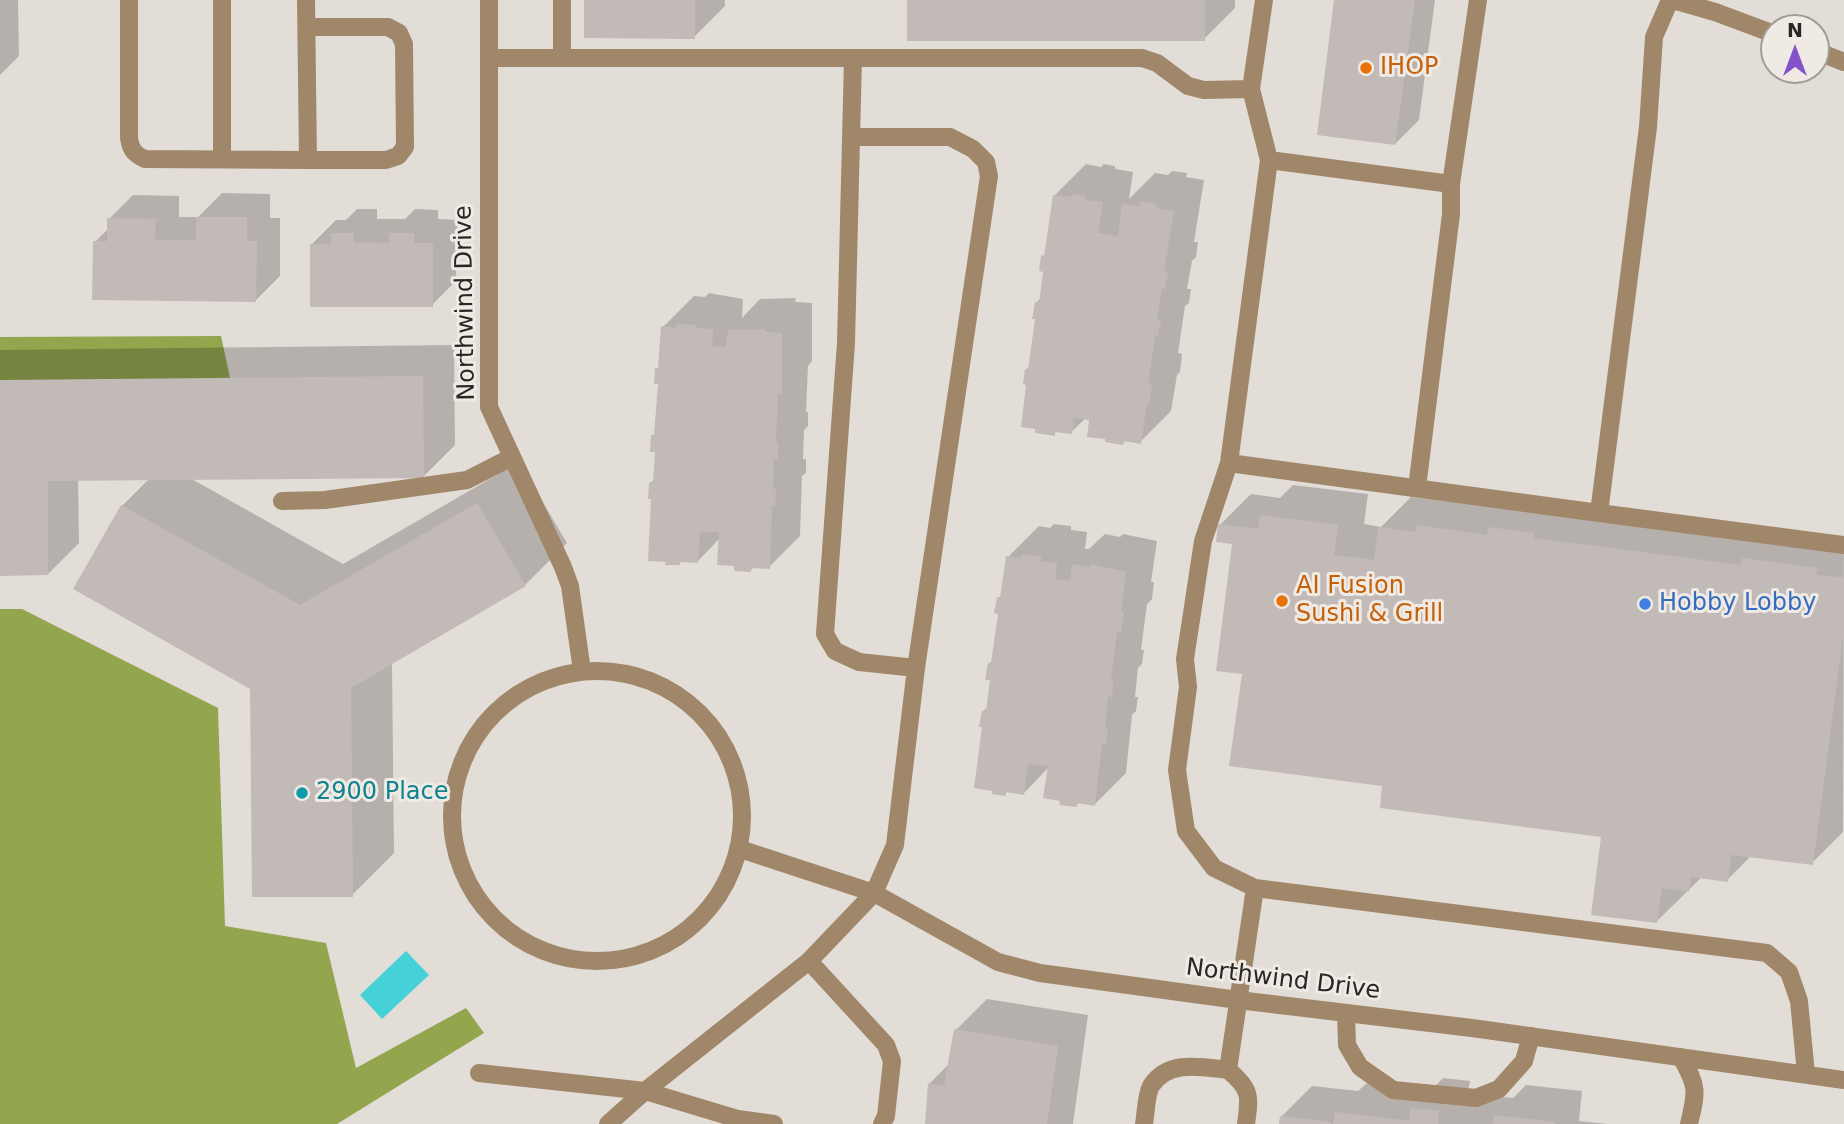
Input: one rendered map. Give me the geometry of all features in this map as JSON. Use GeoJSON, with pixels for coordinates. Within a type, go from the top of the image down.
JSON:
{"type":"FeatureCollection","features":[{"type":"Feature","properties":{"kind":"street"},"geometry":{"type":"LineString","coordinates":[[129,0],[129,138],[131,149],[136,155],[145,159],[308,160],[386,160],[398,156],[405,147],[404,44],[399,33],[388,27],[307,27]]}},
{"type":"Feature","properties":{"kind":"street"},"geometry":{"type":"LineString","coordinates":[[222,0],[222,159]]}},
{"type":"Feature","properties":{"kind":"street"},"geometry":{"type":"LineString","coordinates":[[306,0],[308,160]]}},
{"type":"Feature","properties":{"kind":"street","name":"Northwind Drive"},"geometry":{"type":"LineString","coordinates":[[489,0],[489,407],[570,586],[582,671]]}},
{"type":"Feature","properties":{"kind":"street"},"geometry":{"type":"LineString","coordinates":[[562,0],[562,58]]}},
{"type":"Feature","properties":{"kind":"street"},"geometry":{"type":"LineString","coordinates":[[1264,0],[1251,89],[1269,160],[1229,463],[1203,541],[1185,659],[1188,687],[1177,770],[1186,831],[1214,868],[1255,888],[1767,953],[1789,972],[1799,1001],[1806,1074]]}},
{"type":"Feature","properties":{"kind":"street"},"geometry":{"type":"LineString","coordinates":[[1417,488],[1451,214],[1451,184],[1478,0]]}},
{"type":"Feature","properties":{"kind":"street"},"geometry":{"type":"LineString","coordinates":[[1599,513],[1648,127],[1654,37],[1672,0],[1760,29]]}},
{"type":"Feature","properties":{"kind":"street"},"geometry":{"type":"LineString","coordinates":[[489,58],[1142,58],[1157,63],[1188,86],[1204,90],[1251,89]]}},
{"type":"Feature","properties":{"kind":"street"},"geometry":{"type":"LineString","coordinates":[[853,58],[846,343],[825,635],[835,651],[859,662],[916,668]]}},
{"type":"Feature","properties":{"kind":"street"},"geometry":{"type":"LineString","coordinates":[[608,1124],[645,1091],[809,961],[874,893],[895,845],[916,668],[989,176],[986,162],[974,149],[950,136],[851,136]]}},
{"type":"Feature","properties":{"kind":"street"},"geometry":{"type":"LineString","coordinates":[[1269,160],[1451,184]]}},
{"type":"Feature","properties":{"kind":"street"},"geometry":{"type":"LineString","coordinates":[[282,501],[325,500],[467,480],[512,457]]}},
{"type":"Feature","properties":{"kind":"street"},"geometry":{"type":"LineString","coordinates":[[1229,463],[1844,545]]}},
{"type":"Feature","properties":{"kind":"street"},"geometry":{"type":"LineString","coordinates":[[607,669],[656,681],[698,710],[729,750],[743,799],[740,849],[722,892],[692,928],[652,951],[606,962],[560,957],[517,939],[483,907],[459,867],[450,822],[455,775],[475,733],[511,697],[556,675],[607,669]]}},
{"type":"Feature","properties":{"kind":"street","name":"Northwind Drive"},"geometry":{"type":"LineString","coordinates":[[740,849],[874,893],[998,962],[1040,973],[1531,1036],[1844,1080]]}},
{"type":"Feature","properties":{"kind":"street"},"geometry":{"type":"LineString","coordinates":[[1228,1070],[1255,888]]}},
{"type":"Feature","properties":{"kind":"street"},"geometry":{"type":"LineString","coordinates":[[809,961],[886,1045],[892,1061],[886,1116],[882,1124]]}},
{"type":"Feature","properties":{"kind":"street"},"geometry":{"type":"LineString","coordinates":[[1346,1013],[1348,1045],[1360,1067],[1393,1090],[1476,1098],[1499,1089],[1524,1061],[1531,1036]]}},
{"type":"Feature","properties":{"kind":"street"},"geometry":{"type":"LineString","coordinates":[[1681,1057],[1693,1077],[1696,1094],[1689,1124]]}},
{"type":"Feature","properties":{"kind":"street"},"geometry":{"type":"LineString","coordinates":[[1144,1124],[1150,1087],[1168,1069],[1194,1066],[1228,1070],[1244,1083],[1249,1102],[1246,1124]]}},
{"type":"Feature","properties":{"kind":"street"},"geometry":{"type":"LineString","coordinates":[[479,1073],[645,1091],[738,1119],[774,1124]]}},
{"type":"Feature","properties":{"kind":"green space"},"geometry":{"type":"Polygon","coordinates":[[[221,336],[235,401],[0,406],[0,337],[221,336]]]}},
{"type":"Feature","properties":{"kind":"green space"},"geometry":{"type":"Polygon","coordinates":[[[0,609],[22,609],[218,708],[225,926],[326,943],[356,1068],[466,1008],[484,1033],[337,1124],[0,1124],[0,609]]]}},
{"type":"Feature","properties":{"kind":"water"},"geometry":{"type":"Polygon","coordinates":[[[406,951],[429,975],[382,1019],[360,995],[406,951]]]}},
{"type":"Feature","properties":{"kind":"building"},"geometry":{"type":"Polygon","coordinates":[[[584,0],[695,0],[695,39],[584,38],[584,0]]]}},
{"type":"Feature","properties":{"kind":"building"},"geometry":{"type":"Polygon","coordinates":[[[907,0],[1205,0],[1205,41],[907,41],[907,0]]]}},
{"type":"Feature","properties":{"kind":"building","name":"IHOP"},"geometry":{"type":"Polygon","coordinates":[[[1334,0],[1415,0],[1395,145],[1317,135],[1334,0]]]}},
{"type":"Feature","properties":{"kind":"building"},"geometry":{"type":"Polygon","coordinates":[[[1072,194],[1085,196],[1085,200],[1103,202],[1098,233],[1118,236],[1122,203],[1139,206],[1140,201],[1157,204],[1156,208],[1174,211],[1164,272],[1168,273],[1165,289],[1162,289],[1157,319],[1161,320],[1158,336],[1155,336],[1148,384],[1152,384],[1141,444],[1124,441],[1123,445],[1087,437],[1089,420],[1074,418],[1072,434],[1055,432],[1055,436],[1035,433],[1035,429],[1021,427],[1025,369],[1028,370],[1035,302],[1039,303],[1043,272],[1039,271],[1041,255],[1044,256],[1053,195],[1071,197],[1072,194]]]}},
{"type":"Feature","properties":{"kind":"building"},"geometry":{"type":"Polygon","coordinates":[[[196,217],[247,217],[247,241],[257,241],[256,302],[92,300],[93,241],[107,241],[107,218],[156,219],[155,240],[196,240],[196,217]]]}},
{"type":"Feature","properties":{"kind":"building"},"geometry":{"type":"Polygon","coordinates":[[[331,233],[354,233],[354,242],[389,243],[389,233],[414,233],[414,243],[433,243],[433,307],[310,307],[310,244],[331,244],[331,233]]]}},
{"type":"Feature","properties":{"kind":"building"},"geometry":{"type":"Polygon","coordinates":[[[676,324],[713,329],[712,346],[726,347],[728,330],[765,329],[765,332],[782,333],[782,394],[778,393],[778,459],[774,459],[773,489],[776,489],[775,506],[772,506],[770,569],[734,571],[734,566],[717,565],[719,532],[700,532],[698,563],[665,565],[666,562],[648,561],[651,499],[648,499],[649,483],[653,483],[655,452],[650,452],[658,384],[654,384],[655,368],[658,368],[661,326],[676,328],[676,324]]]}},
{"type":"Feature","properties":{"kind":"building"},"geometry":{"type":"Polygon","coordinates":[[[423,376],[424,478],[48,481],[48,575],[0,576],[0,380],[423,376]]]}},
{"type":"Feature","properties":{"kind":"building","name":"2900 Place"},"geometry":{"type":"Polygon","coordinates":[[[477,503],[526,586],[351,688],[353,897],[252,897],[250,689],[73,589],[121,505],[300,605],[477,503]]]}},
{"type":"Feature","properties":{"kind":"building"},"geometry":{"type":"Polygon","coordinates":[[[1260,515],[1338,525],[1334,555],[1374,560],[1378,527],[1416,532],[1417,525],[1487,535],[1488,527],[1534,533],[1534,538],[1741,565],[1742,558],[1817,568],[1816,575],[1844,578],[1844,628],[1813,865],[1731,855],[1728,882],[1691,877],[1689,892],[1662,888],[1657,923],[1591,915],[1601,837],[1380,808],[1382,786],[1229,766],[1242,674],[1216,671],[1232,544],[1216,542],[1218,524],[1258,529],[1260,515]]]}},
{"type":"Feature","properties":{"kind":"building"},"geometry":{"type":"Polygon","coordinates":[[[1021,554],[1057,563],[1055,579],[1070,581],[1072,564],[1091,567],[1091,564],[1126,572],[1121,612],[1124,612],[1121,632],[1117,632],[1111,680],[1112,697],[1108,696],[1106,744],[1102,743],[1095,806],[1077,803],[1077,807],[1059,805],[1060,801],[1043,798],[1048,766],[1028,764],[1024,795],[1006,792],[1006,796],[974,788],[982,727],[979,727],[982,711],[986,711],[990,680],[985,680],[988,663],[991,663],[998,614],[994,613],[997,597],[1000,598],[1006,556],[1021,558],[1021,554]]]}},
{"type":"Feature","properties":{"kind":"building"},"geometry":{"type":"Polygon","coordinates":[[[954,1029],[1058,1046],[1047,1124],[925,1124],[928,1083],[944,1086],[954,1029]]]}},
{"type":"Feature","properties":{"kind":"building"},"geometry":{"type":"Polygon","coordinates":[[[1411,1108],[1439,1111],[1438,1124],[1333,1124],[1335,1112],[1409,1121],[1411,1108]]]}},
{"type":"Feature","properties":{"kind":"building"},"geometry":{"type":"Polygon","coordinates":[[[1494,1115],[1555,1122],[1555,1124],[1493,1124],[1494,1115]]]}},
{"type":"Feature","properties":{"kind":"building"},"geometry":{"type":"Polygon","coordinates":[[[1280,1116],[1331,1122],[1331,1124],[1279,1124],[1280,1116]]]}},
{"type":"Feature","properties":{"kind":"place","name":"IHOP"},"geometry":{"type":"Point","coordinates":[1366,68]}},
{"type":"Feature","properties":{"kind":"place","name":"AI Fusion Sushi & Grill"},"geometry":{"type":"Point","coordinates":[1282,601]}},
{"type":"Feature","properties":{"kind":"place","name":"Hobby Lobby"},"geometry":{"type":"Point","coordinates":[1645,604]}},
{"type":"Feature","properties":{"kind":"place","name":"2900 Place"},"geometry":{"type":"Point","coordinates":[302,793]}}]}
